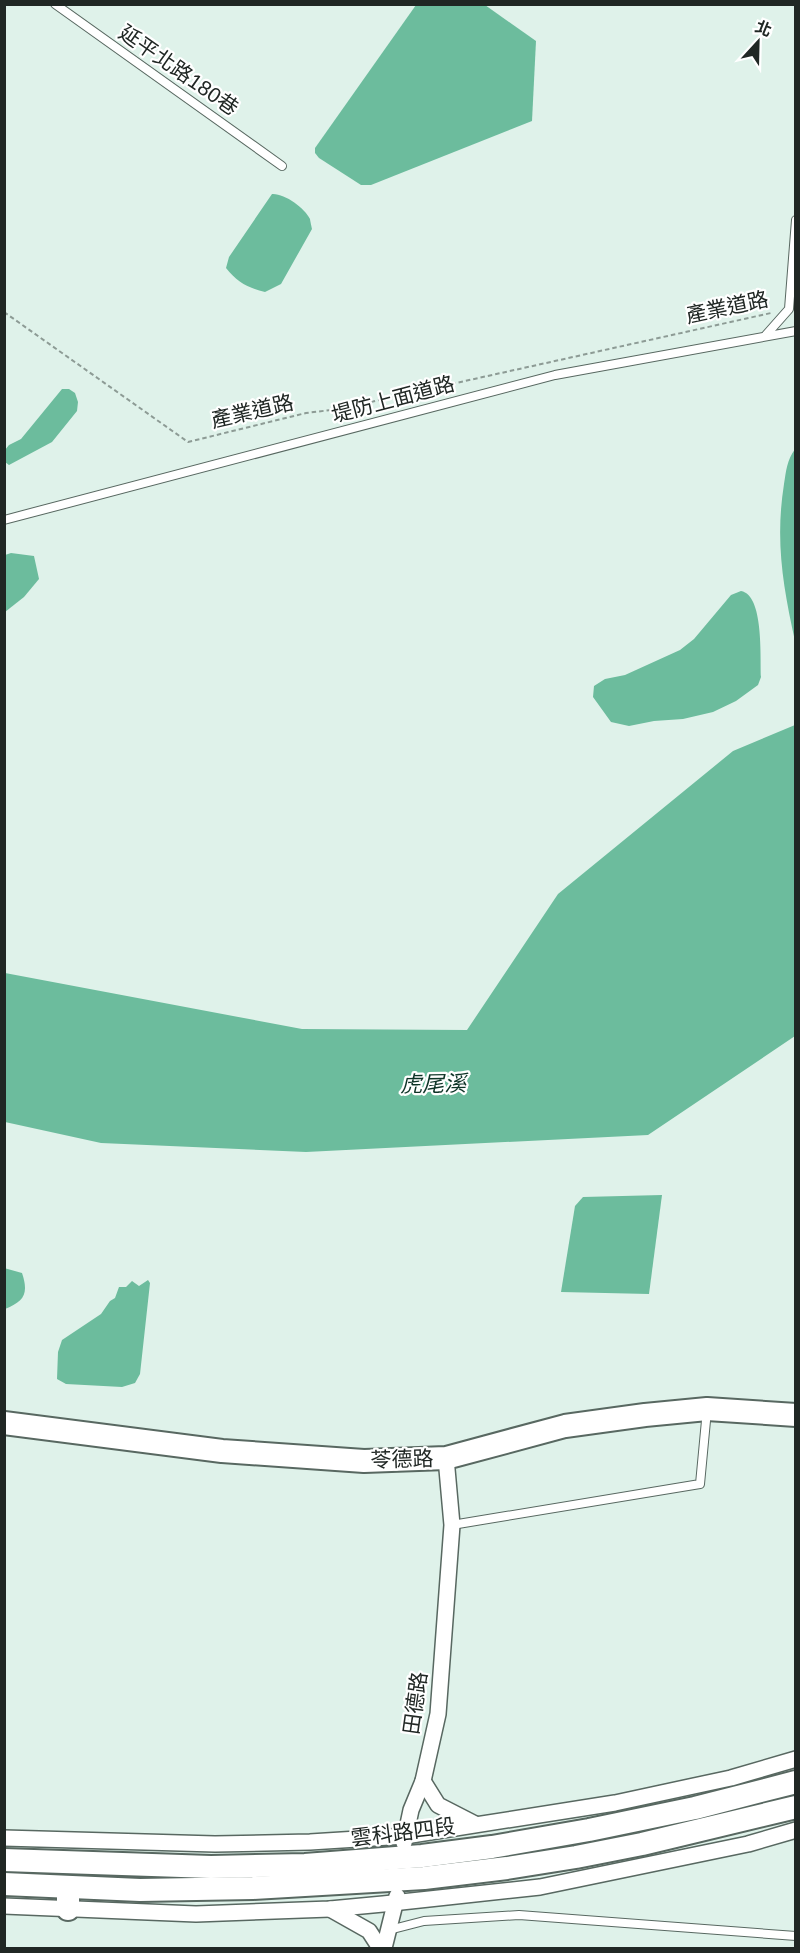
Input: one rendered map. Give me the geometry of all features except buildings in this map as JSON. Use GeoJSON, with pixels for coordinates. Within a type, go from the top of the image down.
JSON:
{"type":"FeatureCollection","features":[{"type":"Feature","properties":{"kind":"main road","name":"苓德路"},"geometry":{"type":"LineString","coordinates":[[4,1424],[222,1451],[364,1461],[446,1458],[564,1426],[707,1408],[795,1415]]}},
{"type":"Feature","properties":{"kind":"main road","name":"雲科路四段"},"geometry":{"type":"LineString","coordinates":[[4,1860],[211,1867],[305,1865],[403,1857],[492,1847],[568,1834],[695,1808],[734,1788],[795,1782]]}},
{"type":"Feature","properties":{"kind":"main road","name":"雲科路四段"},"geometry":{"type":"LineString","coordinates":[[4,1884],[68,1898],[140,1890],[253,1888],[403,1857],[507,1868],[642,1844],[795,1807]]}},
{"type":"Feature","properties":{"kind":"street","name":"田德路"},"geometry":{"type":"LineString","coordinates":[[382,1948],[395,1903],[411,1810],[423,1781],[438,1714],[453,1525],[446,1458]]}},
{"type":"Feature","properties":{"kind":"street","name":"雲科路四段"},"geometry":{"type":"LineString","coordinates":[[4,1838],[215,1844],[310,1842],[403,1857],[475,1824],[734,1788],[795,1760]]}},
{"type":"Feature","properties":{"kind":"street"},"geometry":{"type":"LineString","coordinates":[[423,1781],[438,1806],[475,1824]]}},
{"type":"Feature","properties":{"kind":"street","name":"雲科路四段"},"geometry":{"type":"LineString","coordinates":[[4,1906],[68,1898],[196,1914],[330,1909],[395,1903],[540,1887],[748,1844],[795,1830]]}},
{"type":"Feature","properties":{"kind":"street"},"geometry":{"type":"LineString","coordinates":[[330,1909],[369,1931],[382,1948]]}},
{"type":"Feature","properties":{"kind":"lane","name":"延平北路180巷"},"geometry":{"type":"LineString","coordinates":[[55,4],[282,166]]}},
{"type":"Feature","properties":{"kind":"lane"},"geometry":{"type":"LineString","coordinates":[[766,335],[789,309],[795,220]]}},
{"type":"Feature","properties":{"kind":"lane","name":"堤防上面道路"},"geometry":{"type":"LineString","coordinates":[[4,520],[555,375],[795,331]]}},
{"type":"Feature","properties":{"kind":"lane"},"geometry":{"type":"LineString","coordinates":[[453,1525],[700,1484],[707,1408]]}},
{"type":"Feature","properties":{"kind":"lane"},"geometry":{"type":"LineString","coordinates":[[388,1930],[424,1921],[519,1916],[795,1936]]}},
{"type":"Feature","properties":{"kind":"path","name":"產業道路"},"geometry":{"type":"LineString","coordinates":[[4,312],[188,442],[306,413],[339,409],[789,309]]}},
{"type":"Feature","properties":{"kind":"water"},"geometry":{"type":"Polygon","coordinates":[[[416,5],[485,5],[536,41],[532,121],[371,185],[361,185],[319,158],[315,153],[315,148],[416,5]]]}},
{"type":"Feature","properties":{"kind":"water"},"geometry":{"type":"Polygon","coordinates":[[[272,194],[282,196],[299,206],[310,219],[312,229],[281,284],[265,292],[243,284],[226,268],[229,257],[272,194]]]}},
{"type":"Feature","properties":{"kind":"water"},"geometry":{"type":"Polygon","coordinates":[[[62,389],[69,389],[75,393],[78,402],[77,411],[52,442],[9,465],[5,462],[5,450],[9,445],[21,439],[62,389]]]}},
{"type":"Feature","properties":{"kind":"water"},"geometry":{"type":"Polygon","coordinates":[[[795,449],[795,641],[784,582],[780,525],[786,470],[795,449]]]}},
{"type":"Feature","properties":{"kind":"water"},"geometry":{"type":"Polygon","coordinates":[[[11,553],[34,556],[39,579],[24,597],[5,612],[5,555],[11,553]]]}},
{"type":"Feature","properties":{"kind":"water"},"geometry":{"type":"Polygon","coordinates":[[[741,591],[748,595],[754,603],[757,615],[761,677],[758,685],[736,701],[713,712],[683,719],[629,726],[611,722],[593,697],[594,686],[605,679],[625,675],[680,650],[694,639],[731,595],[741,591]]]}},
{"type":"Feature","properties":{"kind":"water","name":"虎尾溪"},"geometry":{"type":"Polygon","coordinates":[[[795,725],[795,1036],[648,1135],[306,1152],[101,1143],[5,1122],[5,973],[302,1029],[467,1030],[558,894],[733,751],[795,725]]]}},
{"type":"Feature","properties":{"kind":"water"},"geometry":{"type":"Polygon","coordinates":[[[662,1195],[649,1294],[561,1292],[575,1206],[583,1197],[662,1195]]]}},
{"type":"Feature","properties":{"kind":"water"},"geometry":{"type":"Polygon","coordinates":[[[4,1268],[22,1273],[25,1286],[21,1300],[5,1309],[4,1268]]]}},
{"type":"Feature","properties":{"kind":"water"},"geometry":{"type":"Polygon","coordinates":[[[148,1280],[150,1283],[140,1374],[135,1383],[122,1387],[66,1384],[57,1379],[58,1352],[62,1340],[101,1314],[115,1298],[119,1287],[126,1287],[132,1281],[139,1286],[148,1280]]]}}]}
